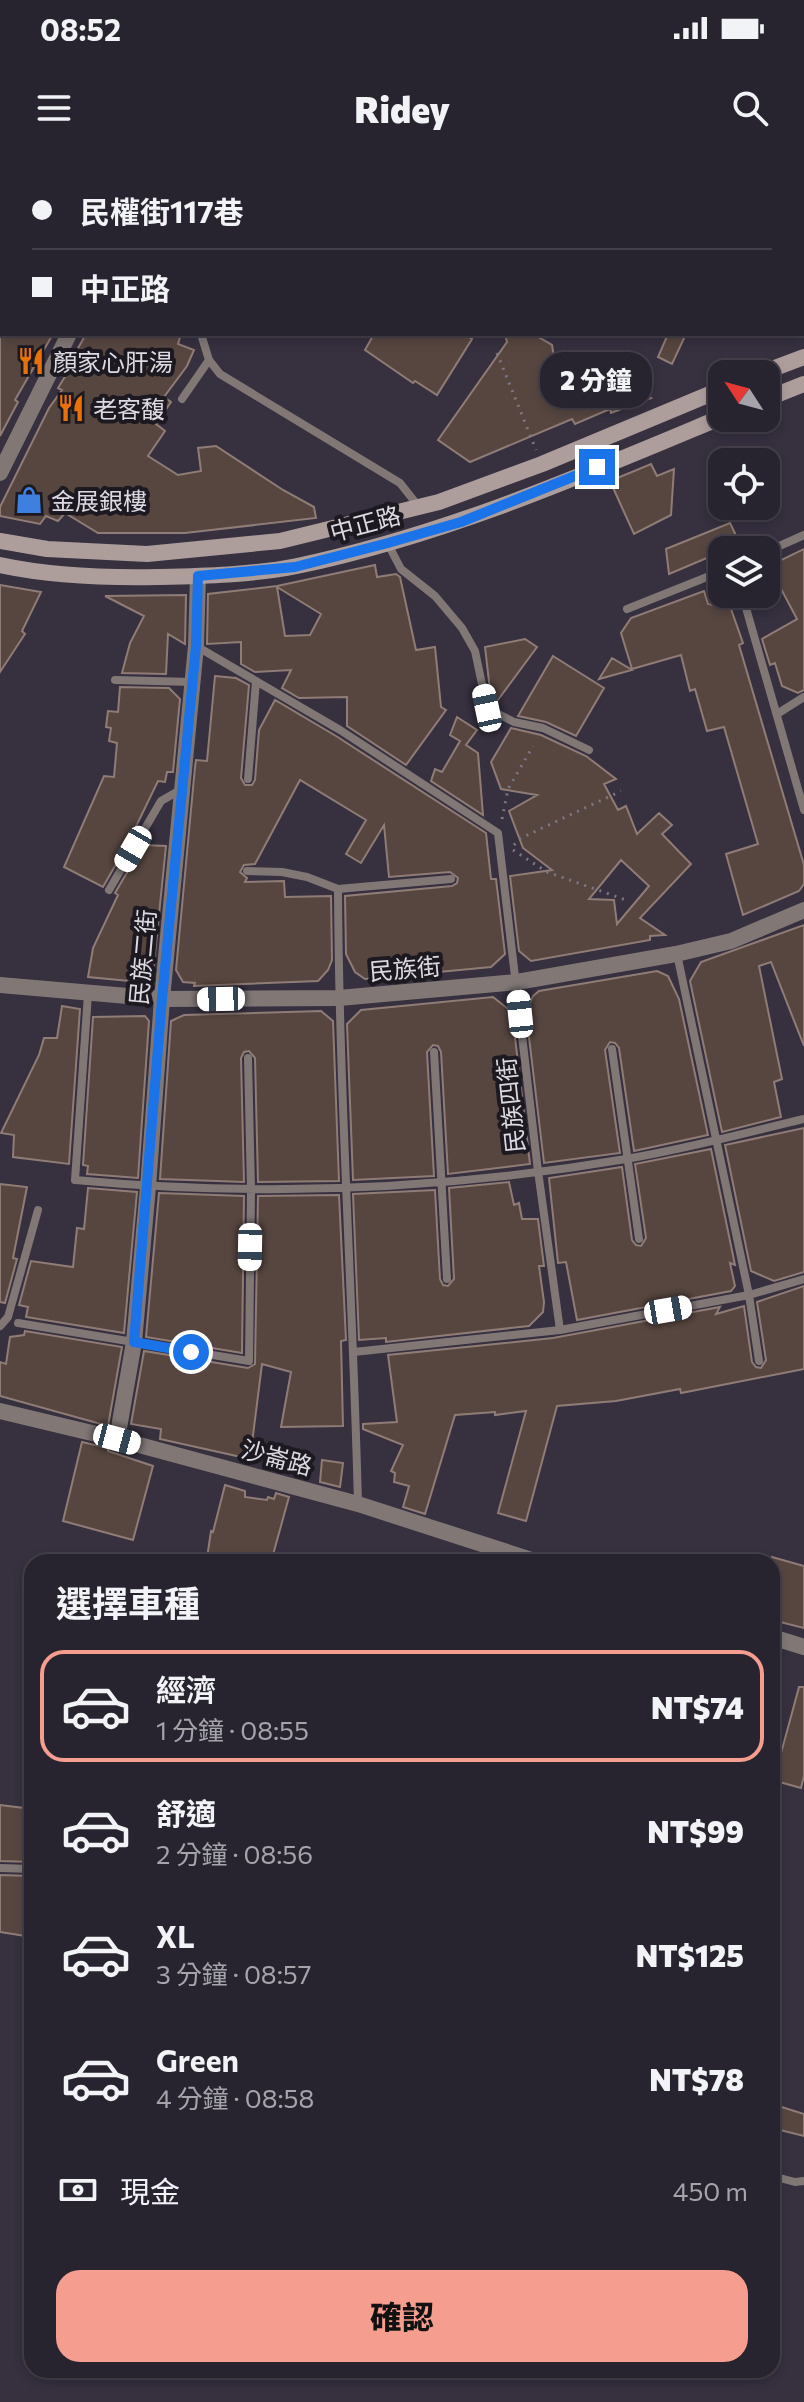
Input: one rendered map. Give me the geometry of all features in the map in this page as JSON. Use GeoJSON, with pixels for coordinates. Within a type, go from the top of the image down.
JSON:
{"type":"FeatureCollection","features":[{"type":"Feature","properties":{"kind":"main road"},"geometry":{"type":"LineString","coordinates":[[780,366],[804,357]]}},
{"type":"Feature","properties":{"kind":"main road"},"geometry":{"type":"LineString","coordinates":[[780,393],[804,384]]}},
{"type":"Feature","properties":{"kind":"main road","name":"中正路"},"geometry":{"type":"LineString","coordinates":[[0,541],[47,549],[147,554],[280,541],[420,508],[542,464],[708,395]]}},
{"type":"Feature","properties":{"kind":"main road","name":"中正路"},"geometry":{"type":"LineString","coordinates":[[0,565],[35,573],[127,577],[198,576],[295,567],[461,522],[708,423]]}},
{"type":"Feature","properties":{"kind":"street"},"geometry":{"type":"LineString","coordinates":[[0,473],[68,336]]}},
{"type":"Feature","properties":{"kind":"street","name":"民族二街"},"geometry":{"type":"LineString","coordinates":[[117,1439],[134,1342],[162,999],[196,646],[198,576]]}},
{"type":"Feature","properties":{"kind":"street","name":"民族街"},"geometry":{"type":"LineString","coordinates":[[0,985],[162,999],[339,998],[517,982],[676,954],[731,941],[804,910]]}},
{"type":"Feature","properties":{"kind":"street","name":"沙崙路"},"geometry":{"type":"LineString","coordinates":[[0,1411],[358,1504],[513,1554]]}},
{"type":"Feature","properties":{"kind":"street"},"geometry":{"type":"LineString","coordinates":[[780,1640],[804,1647]]}},
{"type":"Feature","properties":{"kind":"lane"},"geometry":{"type":"LineString","coordinates":[[201,336],[209,360],[220,374],[400,483],[420,508]]}},
{"type":"Feature","properties":{"kind":"lane"},"geometry":{"type":"LineString","coordinates":[[182,399],[209,360]]}},
{"type":"Feature","properties":{"kind":"lane"},"geometry":{"type":"LineString","coordinates":[[780,546],[804,535]]}},
{"type":"Feature","properties":{"kind":"lane"},"geometry":{"type":"LineString","coordinates":[[388,543],[401,569],[435,596],[462,628],[475,651],[487,708],[514,722],[543,728],[589,750]]}},
{"type":"Feature","properties":{"kind":"lane"},"geometry":{"type":"LineString","coordinates":[[627,609],[708,577]]}},
{"type":"Feature","properties":{"kind":"lane"},"geometry":{"type":"LineString","coordinates":[[746,608],[804,810]]}},
{"type":"Feature","properties":{"kind":"lane"},"geometry":{"type":"LineString","coordinates":[[196,646],[340,730],[498,833]]}},
{"type":"Feature","properties":{"kind":"lane"},"geometry":{"type":"LineString","coordinates":[[115,680],[192,682]]}},
{"type":"Feature","properties":{"kind":"lane"},"geometry":{"type":"LineString","coordinates":[[248,779],[256,681]]}},
{"type":"Feature","properties":{"kind":"lane"},"geometry":{"type":"LineString","coordinates":[[777,714],[804,697]]}},
{"type":"Feature","properties":{"kind":"lane"},"geometry":{"type":"LineString","coordinates":[[109,890],[161,801],[182,789]]}},
{"type":"Feature","properties":{"kind":"lane","name":"民族四街"},"geometry":{"type":"LineString","coordinates":[[498,833],[560,1330]]}},
{"type":"Feature","properties":{"kind":"lane"},"geometry":{"type":"LineString","coordinates":[[247,871],[282,872],[307,877],[338,889],[451,879]]}},
{"type":"Feature","properties":{"kind":"lane"},"geometry":{"type":"LineString","coordinates":[[338,889],[339,998],[358,1504]]}},
{"type":"Feature","properties":{"kind":"lane"},"geometry":{"type":"LineString","coordinates":[[676,954],[749,1295],[759,1361]]}},
{"type":"Feature","properties":{"kind":"lane"},"geometry":{"type":"LineString","coordinates":[[88,994],[75,1180],[148,1187],[251,1190],[348,1188],[538,1171],[626,1159],[804,1119]]}},
{"type":"Feature","properties":{"kind":"lane"},"geometry":{"type":"LineString","coordinates":[[612,1049],[639,1239]]}},
{"type":"Feature","properties":{"kind":"lane"},"geometry":{"type":"LineString","coordinates":[[434,1052],[447,1279]]}},
{"type":"Feature","properties":{"kind":"lane"},"geometry":{"type":"LineString","coordinates":[[18,1323],[249,1361],[251,1190],[248,1058]]}},
{"type":"Feature","properties":{"kind":"lane"},"geometry":{"type":"LineString","coordinates":[[0,1326],[8,1317],[38,1210]]}},
{"type":"Feature","properties":{"kind":"lane"},"geometry":{"type":"LineString","coordinates":[[354,1352],[560,1330],[749,1295],[804,1279]]}},
{"type":"Feature","properties":{"kind":"lane"},"geometry":{"type":"LineString","coordinates":[[0,1868],[24,1869]]}},
{"type":"Feature","properties":{"kind":"lane"},"geometry":{"type":"LineString","coordinates":[[780,2178],[804,2181]]}},
{"type":"Feature","properties":{"kind":"path"},"geometry":{"type":"LineString","coordinates":[[497,353],[542,464]]}},
{"type":"Feature","properties":{"kind":"path"},"geometry":{"type":"LineString","coordinates":[[498,833],[508,789],[533,746]]}},
{"type":"Feature","properties":{"kind":"path"},"geometry":{"type":"LineString","coordinates":[[621,791],[519,839],[511,849],[547,872],[626,900]]}},
{"type":"Feature","properties":{"kind":"building"},"geometry":{"type":"Polygon","coordinates":[[[0,336],[52,336],[15,400],[18,402],[0,436],[0,336]]]}},
{"type":"Feature","properties":{"kind":"building"},"geometry":{"type":"Polygon","coordinates":[[[85,336],[180,336],[178,344],[194,350],[187,366],[164,397],[171,402],[156,424],[165,431],[148,456],[178,475],[201,471],[198,448],[216,446],[314,507],[316,518],[185,533],[98,533],[65,513],[58,521],[46,516],[40,524],[0,516],[0,507],[49,408],[62,390],[58,388],[80,352],[77,350],[85,336]]]}},
{"type":"Feature","properties":{"kind":"building"},"geometry":{"type":"Polygon","coordinates":[[[373,336],[467,336],[472,339],[437,395],[415,381],[413,383],[365,350],[373,336]]]}},
{"type":"Feature","properties":{"kind":"building"},"geometry":{"type":"Polygon","coordinates":[[[506,336],[536,336],[552,345],[554,357],[573,355],[651,398],[611,413],[610,409],[575,424],[572,419],[470,462],[438,440],[507,342],[506,336]]]}},
{"type":"Feature","properties":{"kind":"building"},"geometry":{"type":"Polygon","coordinates":[[[667,336],[685,336],[672,364],[658,357],[667,336]]]}},
{"type":"Feature","properties":{"kind":"building"},"geometry":{"type":"Polygon","coordinates":[[[651,464],[657,476],[674,469],[671,515],[634,534],[610,481],[651,464]]]}},
{"type":"Feature","properties":{"kind":"building"},"geometry":{"type":"Polygon","coordinates":[[[730,523],[736,536],[708,536],[708,558],[669,574],[666,549],[730,523]]]}},
{"type":"Feature","properties":{"kind":"building"},"geometry":{"type":"Polygon","coordinates":[[[804,549],[804,690],[798,693],[782,686],[775,663],[770,665],[762,639],[797,619],[780,587],[780,561],[804,549]]]}},
{"type":"Feature","properties":{"kind":"building"},"geometry":{"type":"Polygon","coordinates":[[[375,565],[377,577],[396,574],[400,577],[416,650],[435,647],[441,707],[446,710],[406,765],[347,726],[347,697],[299,698],[282,688],[291,670],[255,672],[241,664],[241,642],[207,644],[208,594],[277,586],[375,565]],[[277,587],[285,636],[310,635],[321,614],[277,587]]]}},
{"type":"Feature","properties":{"kind":"building"},"geometry":{"type":"Polygon","coordinates":[[[0,585],[41,592],[22,631],[25,634],[0,672],[0,585]]]}},
{"type":"Feature","properties":{"kind":"building"},"geometry":{"type":"Polygon","coordinates":[[[704,591],[708,608],[731,609],[804,865],[804,884],[799,891],[743,915],[726,854],[758,844],[724,727],[707,731],[695,689],[690,691],[681,655],[632,669],[621,633],[631,618],[704,591]]]}},
{"type":"Feature","properties":{"kind":"building"},"geometry":{"type":"Polygon","coordinates":[[[186,595],[185,644],[168,634],[166,674],[122,673],[130,643],[144,616],[105,596],[186,595]]]}},
{"type":"Feature","properties":{"kind":"building"},"geometry":{"type":"Polygon","coordinates":[[[525,639],[537,647],[495,704],[490,690],[485,647],[525,639]]]}},
{"type":"Feature","properties":{"kind":"building"},"geometry":{"type":"Polygon","coordinates":[[[553,656],[604,688],[576,736],[546,722],[518,716],[553,656]]]}},
{"type":"Feature","properties":{"kind":"building"},"geometry":{"type":"Polygon","coordinates":[[[612,658],[632,670],[599,679],[612,658]]]}},
{"type":"Feature","properties":{"kind":"building"},"geometry":{"type":"Polygon","coordinates":[[[215,676],[236,678],[249,685],[241,778],[245,785],[252,785],[255,780],[259,730],[275,700],[486,833],[491,879],[496,879],[505,954],[491,967],[365,979],[355,972],[346,954],[345,896],[452,886],[458,878],[450,872],[389,877],[384,825],[361,863],[346,854],[366,820],[300,780],[255,864],[244,865],[240,872],[247,878],[245,882],[284,881],[285,897],[331,896],[332,960],[328,970],[318,981],[194,986],[195,983],[183,982],[176,970],[195,767],[196,760],[207,761],[215,676]]]}},
{"type":"Feature","properties":{"kind":"building"},"geometry":{"type":"Polygon","coordinates":[[[120,687],[169,688],[180,699],[173,772],[167,772],[165,782],[158,781],[103,887],[64,867],[104,776],[114,777],[117,743],[109,741],[111,728],[106,727],[108,711],[118,712],[120,687]]]}},
{"type":"Feature","properties":{"kind":"building"},"geometry":{"type":"Polygon","coordinates":[[[457,717],[477,730],[466,745],[478,753],[483,815],[431,781],[435,769],[442,772],[460,741],[450,735],[457,717]]]}},
{"type":"Feature","properties":{"kind":"building"},"geometry":{"type":"Polygon","coordinates":[[[511,728],[541,735],[586,756],[616,779],[604,784],[618,810],[626,806],[637,834],[659,813],[672,825],[662,834],[691,864],[640,918],[665,935],[531,961],[519,951],[510,876],[552,870],[523,848],[509,811],[537,795],[501,789],[491,762],[511,728]],[[621,860],[589,899],[614,900],[617,924],[649,886],[621,860]]]}},
{"type":"Feature","properties":{"kind":"building"},"geometry":{"type":"Polygon","coordinates":[[[143,845],[166,846],[153,973],[140,982],[88,977],[93,948],[118,895],[115,893],[143,845]]]}},
{"type":"Feature","properties":{"kind":"building"},"geometry":{"type":"Polygon","coordinates":[[[804,925],[804,1046],[771,962],[759,966],[782,1079],[774,1082],[781,1117],[722,1132],[690,981],[701,962],[804,925]]]}},
{"type":"Feature","properties":{"kind":"building"},"geometry":{"type":"Polygon","coordinates":[[[657,971],[668,976],[679,999],[708,1135],[634,1151],[619,1048],[610,1042],[605,1050],[620,1153],[544,1163],[526,1012],[533,996],[539,991],[657,971]]]}},
{"type":"Feature","properties":{"kind":"building"},"geometry":{"type":"Polygon","coordinates":[[[493,997],[512,1012],[530,1164],[448,1174],[441,1052],[438,1046],[433,1045],[427,1052],[434,1176],[353,1180],[347,1024],[361,1010],[493,997]]]}},
{"type":"Feature","properties":{"kind":"building"},"geometry":{"type":"Polygon","coordinates":[[[62,1006],[80,1009],[69,1164],[13,1157],[14,1135],[1,1133],[39,1055],[44,1038],[57,1038],[62,1006]]]}},
{"type":"Feature","properties":{"kind":"building"},"geometry":{"type":"Polygon","coordinates":[[[321,1011],[333,1021],[339,1181],[258,1182],[255,1058],[249,1051],[244,1052],[241,1058],[244,1182],[160,1179],[171,1021],[184,1015],[321,1011]]]}},
{"type":"Feature","properties":{"kind":"building"},"geometry":{"type":"Polygon","coordinates":[[[145,1016],[149,1021],[138,1178],[87,1174],[88,1166],[83,1165],[93,1017],[145,1016]]]}},
{"type":"Feature","properties":{"kind":"building"},"geometry":{"type":"Polygon","coordinates":[[[804,1128],[804,1272],[774,1281],[751,1271],[725,1145],[804,1128]]]}},
{"type":"Feature","properties":{"kind":"building"},"geometry":{"type":"Polygon","coordinates":[[[711,1149],[735,1265],[730,1263],[735,1286],[731,1291],[577,1320],[566,1262],[558,1263],[549,1178],[622,1167],[632,1240],[641,1246],[646,1238],[635,1164],[711,1149]]]}},
{"type":"Feature","properties":{"kind":"building"},"geometry":{"type":"Polygon","coordinates":[[[509,1182],[514,1205],[519,1203],[522,1219],[538,1219],[544,1266],[539,1266],[543,1312],[529,1326],[386,1342],[386,1338],[359,1340],[353,1194],[435,1190],[440,1279],[443,1285],[448,1286],[454,1279],[449,1188],[509,1182]]]}},
{"type":"Feature","properties":{"kind":"building"},"geometry":{"type":"Polygon","coordinates":[[[0,1184],[27,1187],[13,1258],[17,1259],[5,1303],[0,1302],[0,1184]]]}},
{"type":"Feature","properties":{"kind":"building"},"geometry":{"type":"Polygon","coordinates":[[[88,1188],[137,1192],[124,1333],[26,1317],[28,1307],[19,1305],[31,1261],[73,1267],[77,1228],[84,1229],[88,1188]]]}},
{"type":"Feature","properties":{"kind":"building"},"geometry":{"type":"Polygon","coordinates":[[[159,1193],[244,1196],[242,1353],[146,1337],[159,1193]]]}},
{"type":"Feature","properties":{"kind":"building"},"geometry":{"type":"Polygon","coordinates":[[[339,1195],[346,1340],[341,1341],[343,1426],[281,1427],[291,1372],[262,1364],[250,1459],[160,1439],[161,1429],[131,1424],[144,1351],[248,1368],[255,1364],[258,1196],[339,1195]]]}},
{"type":"Feature","properties":{"kind":"building"},"geometry":{"type":"Polygon","coordinates":[[[804,1286],[804,1369],[681,1393],[680,1389],[616,1401],[557,1406],[526,1521],[498,1513],[526,1411],[455,1415],[425,1514],[403,1507],[409,1486],[394,1482],[395,1473],[391,1471],[403,1445],[363,1429],[363,1424],[397,1422],[388,1355],[553,1338],[720,1307],[716,1314],[744,1306],[752,1362],[761,1368],[766,1360],[757,1302],[804,1286]]]}},
{"type":"Feature","properties":{"kind":"building"},"geometry":{"type":"Polygon","coordinates":[[[25,1331],[122,1347],[108,1426],[0,1396],[0,1362],[6,1364],[10,1337],[24,1335],[25,1331]]]}},
{"type":"Feature","properties":{"kind":"building"},"geometry":{"type":"Polygon","coordinates":[[[82,1442],[108,1448],[108,1451],[153,1466],[133,1540],[63,1521],[82,1442]]]}},
{"type":"Feature","properties":{"kind":"building"},"geometry":{"type":"Polygon","coordinates":[[[322,1460],[343,1463],[340,1487],[320,1482],[322,1460]]]}},
{"type":"Feature","properties":{"kind":"building"},"geometry":{"type":"Polygon","coordinates":[[[225,1485],[245,1491],[245,1497],[267,1500],[268,1497],[274,1499],[276,1493],[289,1497],[273,1554],[208,1554],[225,1485]]]}},
{"type":"Feature","properties":{"kind":"building"},"geometry":{"type":"Polygon","coordinates":[[[780,1559],[804,1566],[804,1628],[780,1622],[780,1559]]]}},
{"type":"Feature","properties":{"kind":"building"},"geometry":{"type":"Polygon","coordinates":[[[799,1687],[804,1687],[804,1776],[801,1788],[780,1782],[780,1757],[799,1687]]]}},
{"type":"Feature","properties":{"kind":"building"},"geometry":{"type":"Polygon","coordinates":[[[0,1805],[24,1808],[24,1862],[0,1861],[0,1805]]]}},
{"type":"Feature","properties":{"kind":"building"},"geometry":{"type":"Polygon","coordinates":[[[0,1875],[24,1876],[24,1936],[0,1932],[0,1875]]]}},
{"type":"Feature","properties":{"kind":"building"},"geometry":{"type":"Polygon","coordinates":[[[780,2106],[804,2114],[804,2136],[780,2130],[780,2106]]]}},
{"type":"Feature","properties":{"kind":"place","name":"顏家心肝湯"},"geometry":{"type":"Point","coordinates":[31,361]}},
{"type":"Feature","properties":{"kind":"place","name":"老客馥"},"geometry":{"type":"Point","coordinates":[71,408]}},
{"type":"Feature","properties":{"kind":"place","name":"金展銀樓"},"geometry":{"type":"Point","coordinates":[29,500]}},
{"type":"Feature","properties":{"kind":"route"},"geometry":{"type":"LineString","coordinates":[[191,1352],[134,1342],[162,999],[196,646],[198,576],[295,567],[388,543],[461,522],[597,467]]}}]}
